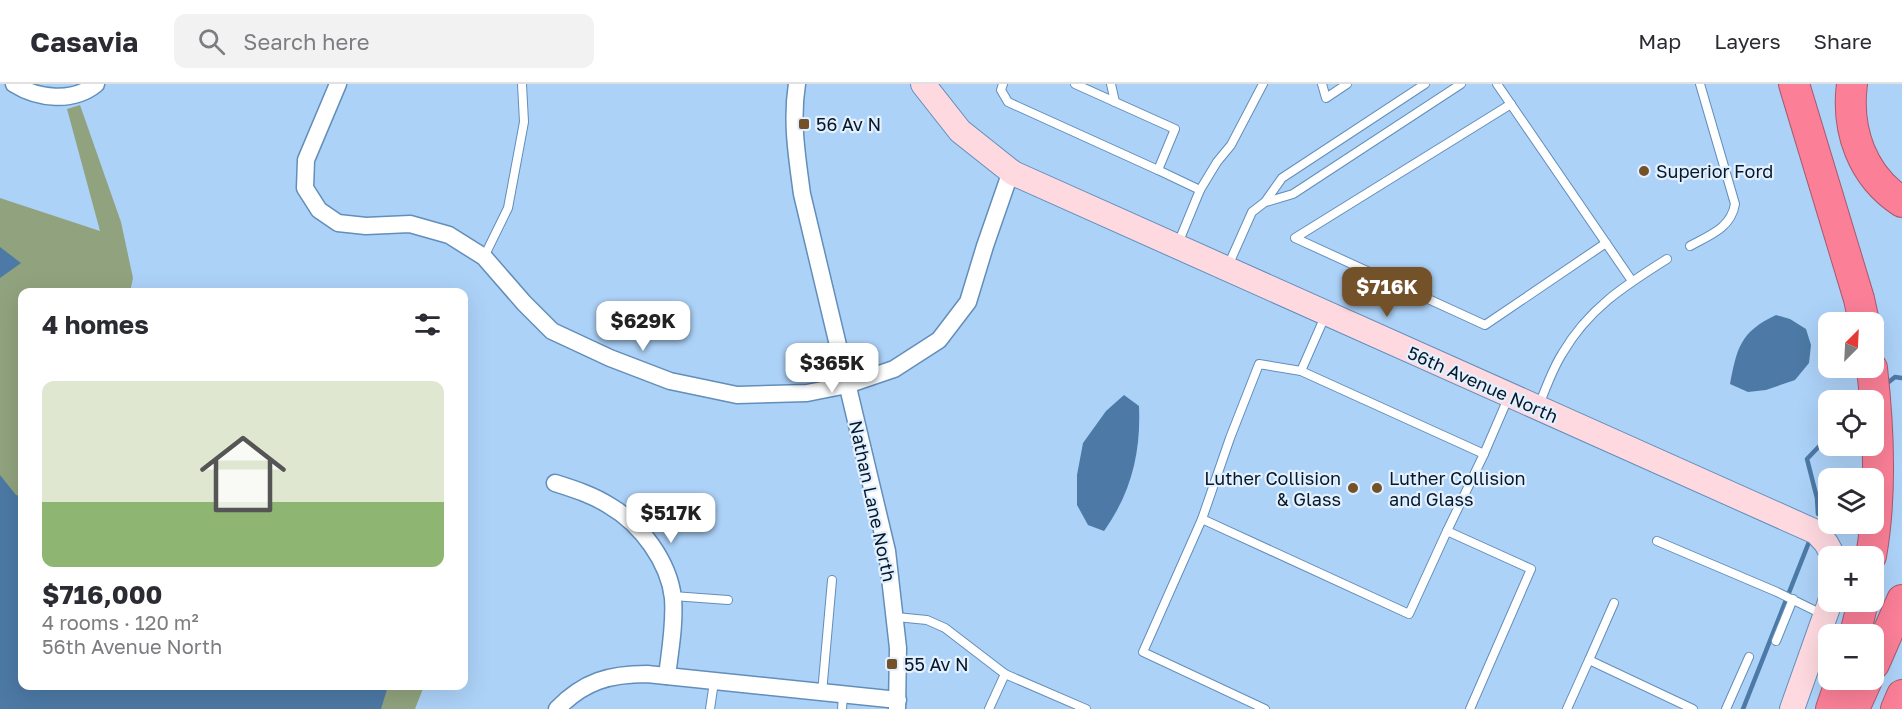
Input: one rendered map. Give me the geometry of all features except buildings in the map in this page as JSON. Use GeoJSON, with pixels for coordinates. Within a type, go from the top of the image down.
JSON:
{"type":"FeatureCollection","features":[{"type":"Feature","properties":{"kind":"highway"},"geometry":{"type":"LineString","coordinates":[[1794,84],[1862,312]]}},
{"type":"Feature","properties":{"kind":"highway"},"geometry":{"type":"LineString","coordinates":[[1852,84],[1851,117],[1862,157],[1872,173],[1902,202]]}},
{"type":"Feature","properties":{"kind":"highway"},"geometry":{"type":"LineString","coordinates":[[1872,546],[1879,481],[1873,378]]}},
{"type":"Feature","properties":{"kind":"highway"},"geometry":{"type":"LineString","coordinates":[[1884,641],[1902,600]]}},
{"type":"Feature","properties":{"kind":"highway"},"geometry":{"type":"LineString","coordinates":[[1831,709],[1838,690]]}},
{"type":"Feature","properties":{"kind":"highway"},"geometry":{"type":"LineString","coordinates":[[1854,709],[1863,690]]}},
{"type":"Feature","properties":{"kind":"highway"},"geometry":{"type":"LineString","coordinates":[[1896,709],[1902,695]]}},
{"type":"Feature","properties":{"kind":"street"},"geometry":{"type":"LineString","coordinates":[[14,84],[40,96],[58,98],[77,94],[96,84]]}},
{"type":"Feature","properties":{"kind":"street"},"geometry":{"type":"LineString","coordinates":[[338,84],[306,160],[305,188],[319,210],[338,223],[366,226],[410,224],[449,235],[484,257],[552,331],[610,358],[670,381],[737,395],[807,393],[847,385],[894,369],[939,340],[968,302],[1011,171]]}},
{"type":"Feature","properties":{"kind":"street","name":"Nathan Lane North"},"geometry":{"type":"LineString","coordinates":[[796,84],[794,102],[796,148],[802,194],[887,550],[896,617],[897,704]]}},
{"type":"Feature","properties":{"kind":"street","name":"56th Avenue North"},"geometry":{"type":"LineString","coordinates":[[922,84],[960,131],[1011,171],[1226,270],[1816,532],[1828,546]]}},
{"type":"Feature","properties":{"kind":"street"},"geometry":{"type":"LineString","coordinates":[[555,483],[611,506],[636,525],[655,550],[669,578],[673,596],[672,636],[667,676]]}},
{"type":"Feature","properties":{"kind":"street"},"geometry":{"type":"LineString","coordinates":[[1792,709],[1826,612]]}},
{"type":"Feature","properties":{"kind":"street"},"geometry":{"type":"LineString","coordinates":[[557,709],[581,689],[600,679],[622,674],[667,676],[822,693],[842,702],[897,704]]}},
{"type":"Feature","properties":{"kind":"lane"},"geometry":{"type":"LineString","coordinates":[[484,257],[508,208],[524,122],[522,84]]}},
{"type":"Feature","properties":{"kind":"lane"},"geometry":{"type":"LineString","coordinates":[[1003,84],[1001,90],[1008,102],[1200,190]]}},
{"type":"Feature","properties":{"kind":"lane"},"geometry":{"type":"LineString","coordinates":[[1075,84],[1175,129],[1158,170]]}},
{"type":"Feature","properties":{"kind":"lane"},"geometry":{"type":"LineString","coordinates":[[1111,84],[1116,102]]}},
{"type":"Feature","properties":{"kind":"lane"},"geometry":{"type":"LineString","coordinates":[[1177,246],[1200,190],[1217,162],[1231,146],[1263,84]]}},
{"type":"Feature","properties":{"kind":"lane"},"geometry":{"type":"LineString","coordinates":[[1322,84],[1326,98],[1347,84]]}},
{"type":"Feature","properties":{"kind":"lane"},"geometry":{"type":"LineString","coordinates":[[1226,270],[1252,212],[1265,202],[1282,178],[1425,84]]}},
{"type":"Feature","properties":{"kind":"lane"},"geometry":{"type":"LineString","coordinates":[[1265,202],[1293,194],[1461,84]]}},
{"type":"Feature","properties":{"kind":"lane"},"geometry":{"type":"LineString","coordinates":[[1497,84],[1632,281]]}},
{"type":"Feature","properties":{"kind":"lane"},"geometry":{"type":"LineString","coordinates":[[1690,246],[1724,228],[1733,215],[1736,204],[1700,84]]}},
{"type":"Feature","properties":{"kind":"lane"},"geometry":{"type":"LineString","coordinates":[[1511,104],[1295,238],[1485,325],[1606,243]]}},
{"type":"Feature","properties":{"kind":"lane"},"geometry":{"type":"LineString","coordinates":[[1538,408],[1560,356],[1581,324],[1607,298],[1667,259]]}},
{"type":"Feature","properties":{"kind":"lane"},"geometry":{"type":"LineString","coordinates":[[1301,371],[1326,314]]}},
{"type":"Feature","properties":{"kind":"lane"},"geometry":{"type":"LineString","coordinates":[[1265,709],[1143,652],[1202,519],[1259,364],[1301,371],[1484,454]]}},
{"type":"Feature","properties":{"kind":"lane"},"geometry":{"type":"LineString","coordinates":[[1202,519],[1409,614],[1510,396]]}},
{"type":"Feature","properties":{"kind":"lane"},"geometry":{"type":"LineString","coordinates":[[1447,531],[1531,569],[1470,709]]}},
{"type":"Feature","properties":{"kind":"lane"},"geometry":{"type":"LineString","coordinates":[[1658,541],[1792,599],[1818,606]]}},
{"type":"Feature","properties":{"kind":"lane"},"geometry":{"type":"LineString","coordinates":[[822,693],[832,580]]}},
{"type":"Feature","properties":{"kind":"lane"},"geometry":{"type":"LineString","coordinates":[[673,596],[728,600]]}},
{"type":"Feature","properties":{"kind":"lane"},"geometry":{"type":"LineString","coordinates":[[1776,641],[1792,599]]}},
{"type":"Feature","properties":{"kind":"lane"},"geometry":{"type":"LineString","coordinates":[[1567,709],[1614,603]]}},
{"type":"Feature","properties":{"kind":"lane"},"geometry":{"type":"LineString","coordinates":[[896,617],[927,620],[945,628],[1005,674],[1086,709]]}},
{"type":"Feature","properties":{"kind":"lane"},"geometry":{"type":"LineString","coordinates":[[1726,709],[1749,657]]}},
{"type":"Feature","properties":{"kind":"lane"},"geometry":{"type":"LineString","coordinates":[[1589,660],[1693,709]]}},
{"type":"Feature","properties":{"kind":"lane"},"geometry":{"type":"LineString","coordinates":[[989,709],[1005,674]]}},
{"type":"Feature","properties":{"kind":"lane"},"geometry":{"type":"LineString","coordinates":[[710,709],[714,682]]}},
{"type":"Feature","properties":{"kind":"green space"},"geometry":{"type":"Polygon","coordinates":[[[80,105],[121,222],[133,278],[131,288],[18,288],[18,690],[422,690],[415,709],[0,709],[0,198],[100,231],[67,109],[80,105]]]}},
{"type":"Feature","properties":{"kind":"water"},"geometry":{"type":"Polygon","coordinates":[[[0,247],[21,263],[0,278],[0,247]]]}},
{"type":"Feature","properties":{"kind":"water"},"geometry":{"type":"Polygon","coordinates":[[[1776,315],[1790,319],[1806,329],[1811,345],[1809,363],[1795,380],[1766,390],[1748,392],[1730,384],[1742,342],[1755,328],[1776,315]]]}},
{"type":"Feature","properties":{"kind":"water"},"geometry":{"type":"Polygon","coordinates":[[[1124,395],[1139,406],[1136,456],[1121,502],[1104,531],[1088,525],[1077,505],[1077,475],[1083,443],[1106,411],[1124,395]]]}},
{"type":"Feature","properties":{"kind":"water"},"geometry":{"type":"Polygon","coordinates":[[[0,475],[18,496],[18,690],[387,690],[381,709],[0,709],[0,475]]]}},
{"type":"Feature","properties":{"kind":"waterway"},"geometry":{"type":"LineString","coordinates":[[1885,385],[1895,377],[1902,378]]}},
{"type":"Feature","properties":{"kind":"waterway"},"geometry":{"type":"LineString","coordinates":[[1818,447],[1807,459],[1817,498],[1818,514]]}},
{"type":"Feature","properties":{"kind":"waterway"},"geometry":{"type":"LineString","coordinates":[[1743,709],[1809,542]]}},
{"type":"Feature","properties":{"kind":"place","name":"56 Av N"},"geometry":{"type":"Point","coordinates":[804,124]}},
{"type":"Feature","properties":{"kind":"place","name":"Superior Ford"},"geometry":{"type":"Point","coordinates":[1644,171]}},
{"type":"Feature","properties":{"kind":"place","name":"Luther Collision & Glass"},"geometry":{"type":"Point","coordinates":[1353,488]}},
{"type":"Feature","properties":{"kind":"place","name":"Luther Collision and Glass"},"geometry":{"type":"Point","coordinates":[1377,488]}},
{"type":"Feature","properties":{"kind":"place","name":"55 Av N"},"geometry":{"type":"Point","coordinates":[892,664]}}]}
